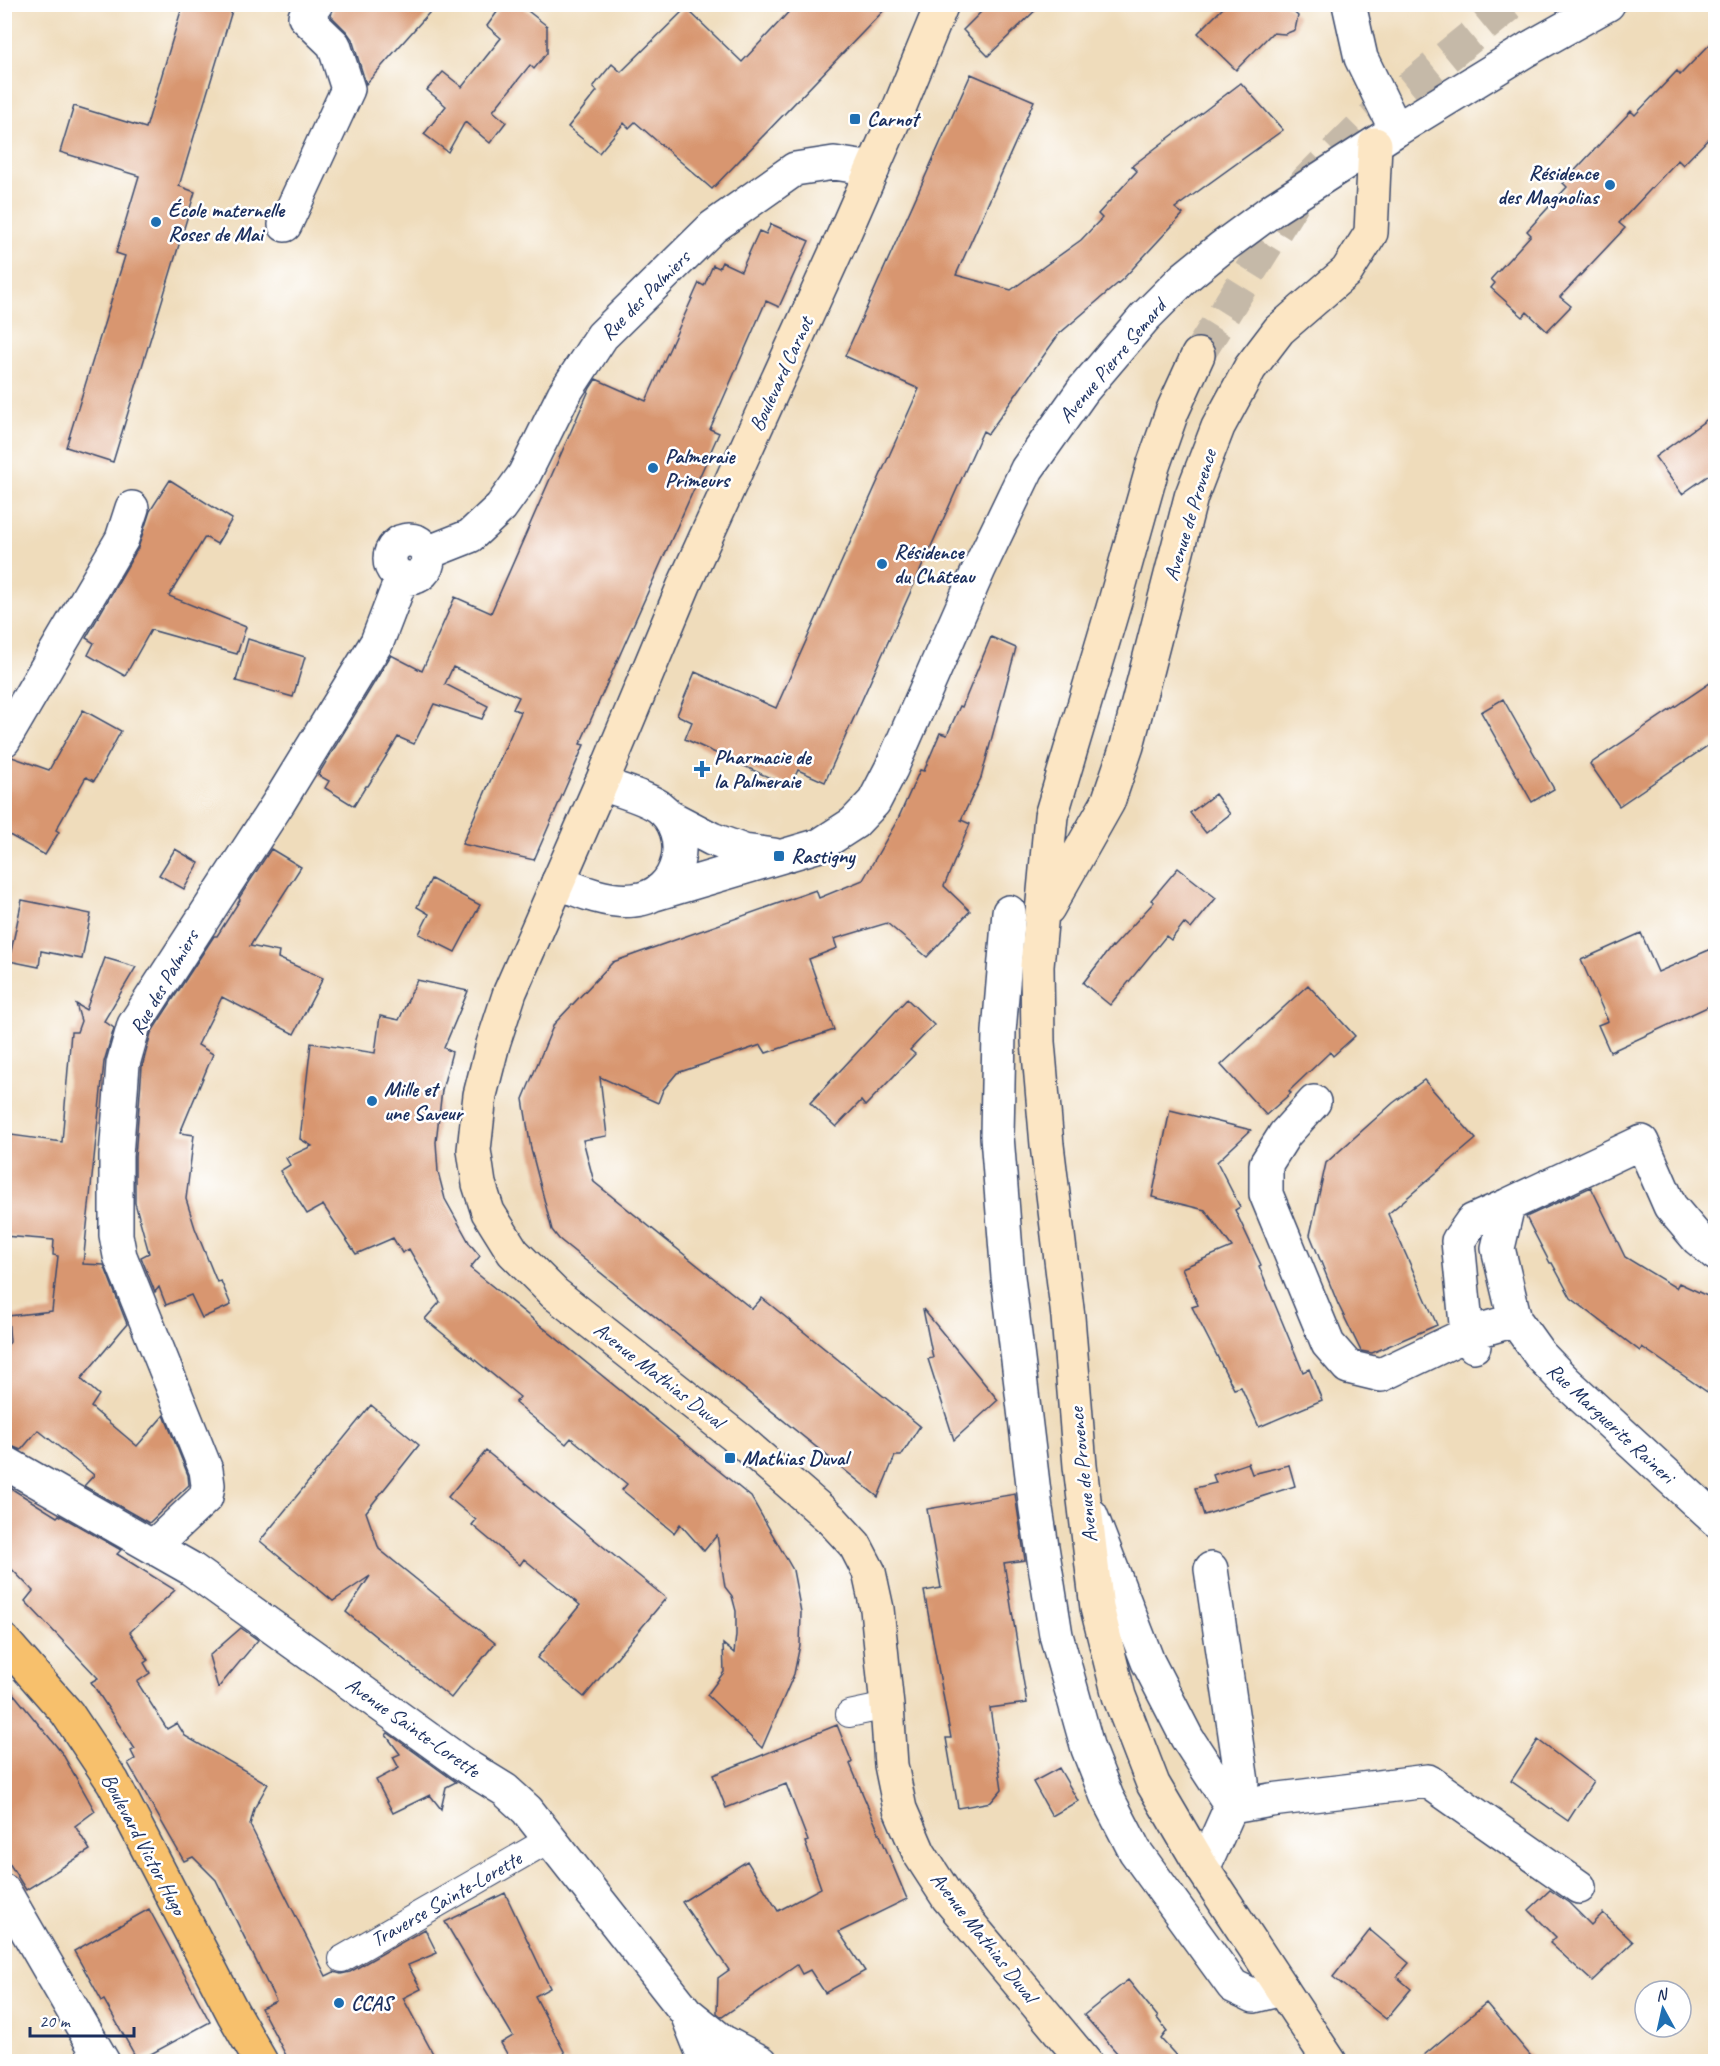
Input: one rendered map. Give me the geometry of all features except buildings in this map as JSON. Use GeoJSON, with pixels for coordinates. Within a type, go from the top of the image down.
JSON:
{"type":"FeatureCollection","features":[{"type":"Feature","properties":{"kind":"main road","name":"Boulevard Carnot"},"geometry":{"type":"LineString","coordinates":[[576,842],[684,585],[873,169],[942,4]]}},
{"type":"Feature","properties":{"kind":"main road","name":"Avenue de Provence"},"geometry":{"type":"LineString","coordinates":[[1042,918],[1108,802],[1127,746],[1191,497],[1218,427],[1250,368],[1279,330],[1347,271],[1371,233],[1386,137]]}},
{"type":"Feature","properties":{"kind":"main road","name":"Avenue de Provence"},"geometry":{"type":"LineString","coordinates":[[1198,355],[1172,412],[1153,466],[1051,816],[1037,966],[1038,1042],[1097,1608],[1119,1696],[1153,1784],[1203,1869],[1330,2061]]}},
{"type":"Feature","properties":{"kind":"main road"},"geometry":{"type":"LineString","coordinates":[[1096,824],[1080,808],[1078,795],[1101,706],[1116,598]]}},
{"type":"Feature","properties":{"kind":"main road","name":"Avenue Mathias Duval"},"geometry":{"type":"LineString","coordinates":[[576,842],[510,992],[480,1095],[474,1150],[479,1184],[488,1212],[513,1252],[554,1293],[724,1426],[831,1519],[855,1545],[868,1572],[877,1609],[891,1765],[900,1809],[919,1853],[948,1898],[1085,2061]]}},
{"type":"Feature","properties":{"kind":"main road","name":"Boulevard Victor Hugo"},"geometry":{"type":"LineString","coordinates":[[4,1641],[67,1713],[113,1782],[233,2013],[261,2061]]}},
{"type":"Feature","properties":{"kind":"street"},"geometry":{"type":"LineString","coordinates":[[285,225],[348,89],[334,45],[305,17],[316,4]]}},
{"type":"Feature","properties":{"kind":"street"},"geometry":{"type":"LineString","coordinates":[[1349,4],[1361,58],[1386,137]]}},
{"type":"Feature","properties":{"kind":"street","name":"Avenue Pierre Semard"},"geometry":{"type":"LineString","coordinates":[[655,894],[820,845],[854,823],[874,802],[1027,469],[1083,390],[1144,317],[1184,278],[1275,208],[1528,50],[1608,4]]}},
{"type":"Feature","properties":{"kind":"street","name":"Rue des Palmiers"},"geometry":{"type":"LineString","coordinates":[[153,1547],[206,1497],[208,1485],[206,1470],[120,1256],[116,1235],[116,1156],[123,1064],[134,1025],[279,802],[382,634],[402,577],[415,577],[421,574],[427,563],[427,553],[470,536],[501,507],[524,475],[564,394],[602,336],[713,227],[795,169],[834,163],[873,169]]}},
{"type":"Feature","properties":{"kind":"street"},"geometry":{"type":"LineString","coordinates":[[4,741],[122,539],[132,508]]}},
{"type":"Feature","properties":{"kind":"street"},"geometry":{"type":"LineString","coordinates":[[558,882],[584,893],[635,900],[655,894],[669,882],[677,868],[681,850],[678,835],[670,818],[657,806],[602,784]]}},
{"type":"Feature","properties":{"kind":"street","name":"Avenue Pierre Semard"},"geometry":{"type":"LineString","coordinates":[[670,818],[712,839],[744,851],[779,856]]}},
{"type":"Feature","properties":{"kind":"street"},"geometry":{"type":"LineString","coordinates":[[1009,912],[999,1032],[998,1136],[1008,1277],[1036,1509],[1056,1635],[1088,1749],[1107,1797],[1135,1851],[1233,1986],[1254,1996],[1282,1989]]}},
{"type":"Feature","properties":{"kind":"street"},"geometry":{"type":"LineString","coordinates":[[1314,1102],[1285,1134],[1266,1164],[1266,1194],[1328,1344],[1348,1367],[1381,1375],[1515,1320],[1498,1248],[1508,1205]]}},
{"type":"Feature","properties":{"kind":"street"},"geometry":{"type":"LineString","coordinates":[[1470,1340],[1458,1241],[1472,1221],[1642,1142],[1670,1206],[1698,1239],[1716,1254]]}},
{"type":"Feature","properties":{"kind":"street","name":"Rue Marguerite Raineri"},"geometry":{"type":"LineString","coordinates":[[1515,1320],[1540,1355],[1566,1382],[1716,1520]]}},
{"type":"Feature","properties":{"kind":"street","name":"Avenue Sainte-Lorette"},"geometry":{"type":"LineString","coordinates":[[4,1462],[189,1568],[454,1757],[506,1790],[527,1810],[686,2012],[722,2041],[761,2061]]}},
{"type":"Feature","properties":{"kind":"street"},"geometry":{"type":"LineString","coordinates":[[1084,1497],[1148,1662],[1187,1738],[1232,1807]]}},
{"type":"Feature","properties":{"kind":"street"},"geometry":{"type":"LineString","coordinates":[[1203,1869],[1242,1782],[1211,1569]]}},
{"type":"Feature","properties":{"kind":"street"},"geometry":{"type":"LineString","coordinates":[[849,1714],[887,1706]]}},
{"type":"Feature","properties":{"kind":"street"},"geometry":{"type":"LineString","coordinates":[[1232,1807],[1428,1781],[1579,1887]]}},
{"type":"Feature","properties":{"kind":"street","name":"Traverse Sainte-Lorette"},"geometry":{"type":"LineString","coordinates":[[342,1959],[550,1839]]}},
{"type":"Feature","properties":{"kind":"street"},"geometry":{"type":"LineString","coordinates":[[4,1891],[103,2061]]}},
{"type":"Feature","properties":{"kind":"street"},"geometry":{"type":"LineString","coordinates":[[686,2012],[706,2061]]}},
{"type":"Feature","properties":{"kind":"tunnel"},"geometry":{"type":"LineString","coordinates":[[1198,355],[1306,182],[1361,127],[1511,4]]}},
{"type":"Feature","properties":{"kind":"place","name":"Carnot"},"geometry":{"type":"Point","coordinates":[855,119]}},
{"type":"Feature","properties":{"kind":"place","name":"Résidence des Magnolias"},"geometry":{"type":"Point","coordinates":[1610,185]}},
{"type":"Feature","properties":{"kind":"place","name":"École maternelle Roses de Mai"},"geometry":{"type":"Point","coordinates":[156,222]}},
{"type":"Feature","properties":{"kind":"place","name":"Palmeraie Primeurs"},"geometry":{"type":"Point","coordinates":[653,468]}},
{"type":"Feature","properties":{"kind":"place","name":"Résidence du Château"},"geometry":{"type":"Point","coordinates":[882,564]}},
{"type":"Feature","properties":{"kind":"place","name":"Pharmacie de la Palmeraie"},"geometry":{"type":"Point","coordinates":[702,769]}},
{"type":"Feature","properties":{"kind":"place","name":"Rastigny"},"geometry":{"type":"Point","coordinates":[779,856]}},
{"type":"Feature","properties":{"kind":"place","name":"Mille et une Saveur"},"geometry":{"type":"Point","coordinates":[372,1101]}},
{"type":"Feature","properties":{"kind":"place","name":"Mathias Duval"},"geometry":{"type":"Point","coordinates":[730,1458]}},
{"type":"Feature","properties":{"kind":"place","name":"CCAS"},"geometry":{"type":"Point","coordinates":[339,2003]}}]}
